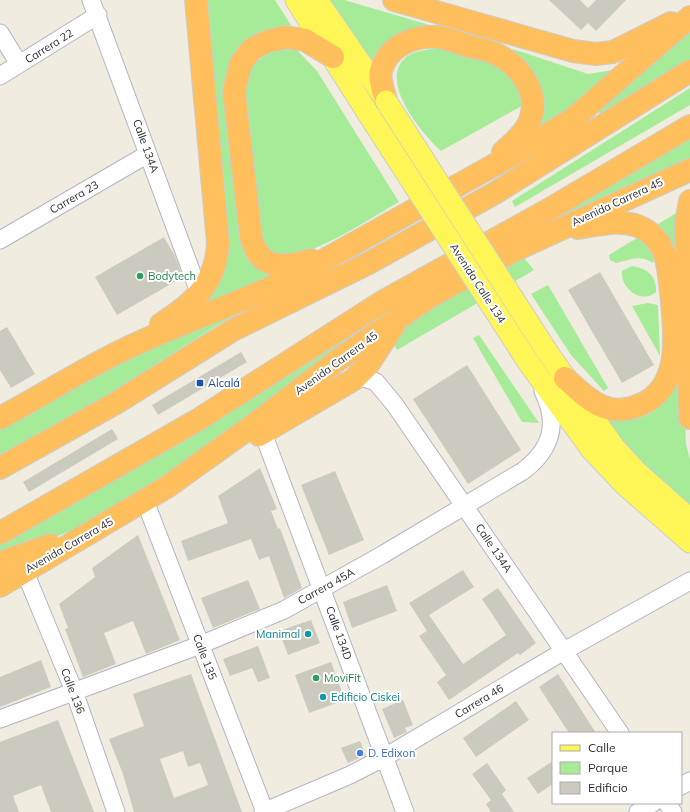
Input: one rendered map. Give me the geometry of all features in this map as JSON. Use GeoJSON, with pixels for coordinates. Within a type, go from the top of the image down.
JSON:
{"type":"FeatureCollection","features":[{"type":"Feature","properties":{"kind":"highway"},"geometry":{"type":"LineString","coordinates":[[118,353],[176,315],[191,302],[214,271],[217,260],[218,243],[196,0]]}},
{"type":"Feature","properties":{"kind":"highway"},"geometry":{"type":"LineString","coordinates":[[394,0],[573,51],[596,54],[613,52],[690,13]]}},
{"type":"Feature","properties":{"kind":"highway"},"geometry":{"type":"LineString","coordinates":[[0,418],[118,353],[159,334],[253,297],[294,277],[574,118],[690,17]]}},
{"type":"Feature","properties":{"kind":"highway"},"geometry":{"type":"LineString","coordinates":[[333,57],[305,40],[285,37],[266,42],[252,50],[241,63],[236,76],[234,91],[250,237],[254,250],[263,260],[285,266],[334,254]]}},
{"type":"Feature","properties":{"kind":"highway"},"geometry":{"type":"LineString","coordinates":[[386,101],[381,81],[381,72],[387,59],[396,48],[416,38],[441,38],[496,54],[523,74],[531,95],[531,117],[515,142],[473,176]]}},
{"type":"Feature","properties":{"kind":"highway"},"geometry":{"type":"LineString","coordinates":[[0,468],[116,403],[233,330],[367,264],[495,193],[690,71]]}},
{"type":"Feature","properties":{"kind":"highway"},"geometry":{"type":"LineString","coordinates":[[0,533],[203,417],[382,302],[548,210],[690,126]]}},
{"type":"Feature","properties":{"kind":"highway","name":"Avenida Carrera 45"},"geometry":{"type":"LineString","coordinates":[[0,586],[167,487],[255,424],[342,357],[398,317],[431,296],[513,251],[550,233],[690,170]]}},
{"type":"Feature","properties":{"kind":"highway"},"geometry":{"type":"LineString","coordinates":[[690,201],[686,223],[690,418]]}},
{"type":"Feature","properties":{"kind":"highway"},"geometry":{"type":"LineString","coordinates":[[550,233],[614,222],[635,226],[652,234],[661,246],[665,256],[674,324],[673,356],[666,381],[655,396],[636,407],[625,410],[613,410],[602,407],[565,378]]}},
{"type":"Feature","properties":{"kind":"highway"},"geometry":{"type":"LineString","coordinates":[[167,487],[348,384],[368,365],[398,317]]}},
{"type":"Feature","properties":{"kind":"highway"},"geometry":{"type":"LineString","coordinates":[[0,563],[114,519]]}},
{"type":"Feature","properties":{"kind":"main road","name":"Avenida Calle 134"},"geometry":{"type":"LineString","coordinates":[[296,0],[528,362],[591,450],[626,485],[690,542]]}},
{"type":"Feature","properties":{"kind":"main road","name":"Avenida Calle 134"},"geometry":{"type":"LineString","coordinates":[[317,2],[386,101],[546,350],[607,438],[622,456],[690,519]]}},
{"type":"Feature","properties":{"kind":"street","name":"Calle 134A"},"geometry":{"type":"LineString","coordinates":[[91,0],[98,15],[199,292]]}},
{"type":"Feature","properties":{"kind":"street","name":"Carrera 22"},"geometry":{"type":"LineString","coordinates":[[0,76],[98,15]]}},
{"type":"Feature","properties":{"kind":"street"},"geometry":{"type":"LineString","coordinates":[[0,33],[19,64]]}},
{"type":"Feature","properties":{"kind":"street","name":"Carrera 23"},"geometry":{"type":"LineString","coordinates":[[0,240],[148,154]]}},
{"type":"Feature","properties":{"kind":"street","name":"Carrera 45A"},"geometry":{"type":"LineString","coordinates":[[0,719],[200,645],[284,610],[465,505],[534,463],[543,452],[548,440],[552,426],[552,414],[548,402],[528,362]]}},
{"type":"Feature","properties":{"kind":"street","name":"Calle 134A"},"geometry":{"type":"LineString","coordinates":[[358,376],[376,382],[381,387],[465,505],[619,732]]}},
{"type":"Feature","properties":{"kind":"street","name":"Calle 134D"},"geometry":{"type":"LineString","coordinates":[[263,433],[405,812]]}},
{"type":"Feature","properties":{"kind":"street","name":"Calle 135"},"geometry":{"type":"LineString","coordinates":[[145,501],[264,812]]}},
{"type":"Feature","properties":{"kind":"street","name":"Calle 136"},"geometry":{"type":"LineString","coordinates":[[25,572],[74,691],[116,812]]}},
{"type":"Feature","properties":{"kind":"street","name":"Carrera 46"},"geometry":{"type":"LineString","coordinates":[[264,812],[350,775],[384,757],[564,651],[690,581]]}},
{"type":"Feature","properties":{"kind":"street"},"geometry":{"type":"LineString","coordinates":[[638,812],[651,804]]}},
{"type":"Feature","properties":{"kind":"green space"},"geometry":{"type":"Polygon","coordinates":[[[205,0],[275,0],[294,30],[242,51],[243,239],[278,276],[187,313],[223,271],[227,263],[205,0]]]}},
{"type":"Feature","properties":{"kind":"green space"},"geometry":{"type":"Polygon","coordinates":[[[328,0],[344,0],[522,52],[588,74],[619,69],[585,98],[537,129],[543,107],[540,85],[524,67],[420,29],[407,30],[387,46],[377,69],[328,0]]]}},
{"type":"Feature","properties":{"kind":"green space"},"geometry":{"type":"Polygon","coordinates":[[[690,28],[690,61],[600,114],[595,107],[690,28]]]}},
{"type":"Feature","properties":{"kind":"green space"},"geometry":{"type":"Polygon","coordinates":[[[439,48],[486,58],[507,71],[527,103],[441,151],[424,133],[406,108],[400,94],[397,81],[398,69],[404,59],[421,51],[439,48]]]}},
{"type":"Feature","properties":{"kind":"green space"},"geometry":{"type":"Polygon","coordinates":[[[281,49],[297,50],[317,71],[399,202],[330,242],[301,253],[288,255],[278,254],[262,245],[245,109],[246,87],[250,70],[254,64],[261,59],[281,49]]]}},
{"type":"Feature","properties":{"kind":"green space"},"geometry":{"type":"Polygon","coordinates":[[[690,88],[690,105],[515,207],[512,201],[690,88]]]}},
{"type":"Feature","properties":{"kind":"green space"},"geometry":{"type":"Polygon","coordinates":[[[690,136],[690,161],[512,240],[690,136]]]}},
{"type":"Feature","properties":{"kind":"green space"},"geometry":{"type":"Polygon","coordinates":[[[681,210],[681,249],[672,252],[655,226],[681,210]]]}},
{"type":"Feature","properties":{"kind":"green space"},"geometry":{"type":"Polygon","coordinates":[[[637,238],[648,247],[654,259],[653,263],[639,258],[616,263],[610,260],[609,255],[637,238]]]}},
{"type":"Feature","properties":{"kind":"green space"},"geometry":{"type":"Polygon","coordinates":[[[516,257],[524,258],[534,270],[397,350],[391,339],[398,329],[516,257]]]}},
{"type":"Feature","properties":{"kind":"green space"},"geometry":{"type":"Polygon","coordinates":[[[632,266],[646,271],[653,277],[656,292],[650,296],[644,297],[633,293],[628,289],[622,277],[622,271],[632,266]]]}},
{"type":"Feature","properties":{"kind":"green space"},"geometry":{"type":"Polygon","coordinates":[[[548,285],[608,388],[604,391],[571,355],[531,294],[548,285]]]}},
{"type":"Feature","properties":{"kind":"green space"},"geometry":{"type":"Polygon","coordinates":[[[648,303],[658,305],[660,356],[632,306],[648,303]]]}},
{"type":"Feature","properties":{"kind":"green space"},"geometry":{"type":"Polygon","coordinates":[[[241,312],[216,326],[87,408],[0,457],[0,425],[113,362],[241,312]]]}},
{"type":"Feature","properties":{"kind":"green space"},"geometry":{"type":"Polygon","coordinates":[[[376,318],[379,323],[232,434],[106,515],[49,540],[0,557],[0,545],[290,375],[376,318]]]}},
{"type":"Feature","properties":{"kind":"green space"},"geometry":{"type":"Polygon","coordinates":[[[479,335],[539,423],[522,422],[473,338],[479,335]]]}},
{"type":"Feature","properties":{"kind":"green space"},"geometry":{"type":"Polygon","coordinates":[[[683,364],[686,444],[690,460],[690,510],[651,476],[603,420],[620,421],[634,419],[646,416],[655,410],[670,392],[683,364]]]}},
{"type":"Feature","properties":{"kind":"building"},"geometry":{"type":"Polygon","coordinates":[[[549,0],[580,0],[588,8],[596,0],[626,0],[596,31],[588,23],[581,30],[549,0]]]}},
{"type":"Feature","properties":{"kind":"building","name":"Bodytech"},"geometry":{"type":"Polygon","coordinates":[[[164,237],[175,256],[183,277],[117,315],[95,277],[164,237]]]}},
{"type":"Feature","properties":{"kind":"building"},"geometry":{"type":"Polygon","coordinates":[[[600,272],[654,365],[622,383],[568,290],[600,272]]]}},
{"type":"Feature","properties":{"kind":"building"},"geometry":{"type":"Polygon","coordinates":[[[7,327],[35,374],[11,388],[0,370],[0,331],[7,327]]]}},
{"type":"Feature","properties":{"kind":"building","name":"Alcalá"},"geometry":{"type":"Polygon","coordinates":[[[241,352],[247,362],[158,415],[152,405],[241,352]]]}},
{"type":"Feature","properties":{"kind":"building"},"geometry":{"type":"Polygon","coordinates":[[[467,365],[521,450],[468,484],[413,399],[467,365]]]}},
{"type":"Feature","properties":{"kind":"building"},"geometry":{"type":"Polygon","coordinates":[[[112,429],[118,439],[29,492],[23,482],[112,429]]]}},
{"type":"Feature","properties":{"kind":"building"},"geometry":{"type":"Polygon","coordinates":[[[260,468],[277,509],[271,511],[278,529],[280,528],[302,588],[284,598],[269,556],[259,560],[251,539],[188,561],[181,541],[228,523],[218,496],[260,468]]]}},
{"type":"Feature","properties":{"kind":"building"},"geometry":{"type":"Polygon","coordinates":[[[335,471],[364,540],[329,555],[301,485],[335,471]]]}},
{"type":"Feature","properties":{"kind":"building"},"geometry":{"type":"Polygon","coordinates":[[[138,535],[180,640],[146,654],[133,621],[104,633],[116,664],[83,677],[65,629],[68,628],[59,604],[95,577],[92,568],[138,535]]]}},
{"type":"Feature","properties":{"kind":"building"},"geometry":{"type":"Polygon","coordinates":[[[463,570],[474,587],[429,615],[463,664],[506,635],[482,599],[498,588],[536,643],[520,655],[518,653],[449,700],[437,682],[446,675],[419,636],[427,631],[409,603],[463,570]]]}},
{"type":"Feature","properties":{"kind":"building"},"geometry":{"type":"Polygon","coordinates":[[[248,580],[260,609],[213,628],[201,598],[248,580]]]}},
{"type":"Feature","properties":{"kind":"building"},"geometry":{"type":"Polygon","coordinates":[[[387,585],[397,611],[352,628],[343,602],[387,585]]]}},
{"type":"Feature","properties":{"kind":"building"},"geometry":{"type":"Polygon","coordinates":[[[311,620],[320,643],[288,655],[279,631],[311,620]]]}},
{"type":"Feature","properties":{"kind":"building"},"geometry":{"type":"Polygon","coordinates":[[[258,646],[270,678],[258,682],[252,668],[230,676],[223,659],[258,646]]]}},
{"type":"Feature","properties":{"kind":"building"},"geometry":{"type":"Polygon","coordinates":[[[41,660],[51,687],[0,707],[0,677],[41,660]]]}},
{"type":"Feature","properties":{"kind":"building"},"geometry":{"type":"Polygon","coordinates":[[[331,662],[345,700],[309,713],[295,675],[331,662]]]}},
{"type":"Feature","properties":{"kind":"building"},"geometry":{"type":"Polygon","coordinates":[[[191,674],[242,812],[134,812],[123,774],[109,739],[144,726],[133,694],[191,674]],[[183,751],[160,759],[174,798],[208,785],[200,763],[188,767],[183,751]]]}},
{"type":"Feature","properties":{"kind":"building"},"geometry":{"type":"Polygon","coordinates":[[[558,674],[595,732],[568,732],[539,687],[558,674]]]}},
{"type":"Feature","properties":{"kind":"building"},"geometry":{"type":"Polygon","coordinates":[[[403,700],[413,725],[405,728],[407,732],[394,738],[382,709],[403,700]]]}},
{"type":"Feature","properties":{"kind":"building"},"geometry":{"type":"Polygon","coordinates":[[[516,701],[529,720],[476,757],[463,738],[516,701]]]}},
{"type":"Feature","properties":{"kind":"building"},"geometry":{"type":"Polygon","coordinates":[[[58,720],[94,812],[51,812],[41,785],[13,796],[19,812],[0,812],[0,742],[58,720]]]}},
{"type":"Feature","properties":{"kind":"building"},"geometry":{"type":"Polygon","coordinates":[[[360,741],[366,755],[348,763],[341,748],[360,741]]]}},
{"type":"Feature","properties":{"kind":"building"},"geometry":{"type":"Polygon","coordinates":[[[552,762],[552,785],[538,794],[527,778],[552,762]]]}},
{"type":"Feature","properties":{"kind":"building"},"geometry":{"type":"Polygon","coordinates":[[[487,763],[506,790],[502,794],[514,812],[491,812],[486,804],[491,800],[472,774],[487,763]]]}},
{"type":"Feature","properties":{"kind":"place","name":"Bodytech"},"geometry":{"type":"Point","coordinates":[140,276]}},
{"type":"Feature","properties":{"kind":"place","name":"Alcalá"},"geometry":{"type":"Point","coordinates":[200,383]}},
{"type":"Feature","properties":{"kind":"place","name":"Manimal"},"geometry":{"type":"Point","coordinates":[308,634]}},
{"type":"Feature","properties":{"kind":"place","name":"MoviFit"},"geometry":{"type":"Point","coordinates":[316,678]}},
{"type":"Feature","properties":{"kind":"place","name":"Edificio Ciskei"},"geometry":{"type":"Point","coordinates":[323,697]}},
{"type":"Feature","properties":{"kind":"place","name":"D. Edixon"},"geometry":{"type":"Point","coordinates":[360,753]}}]}
